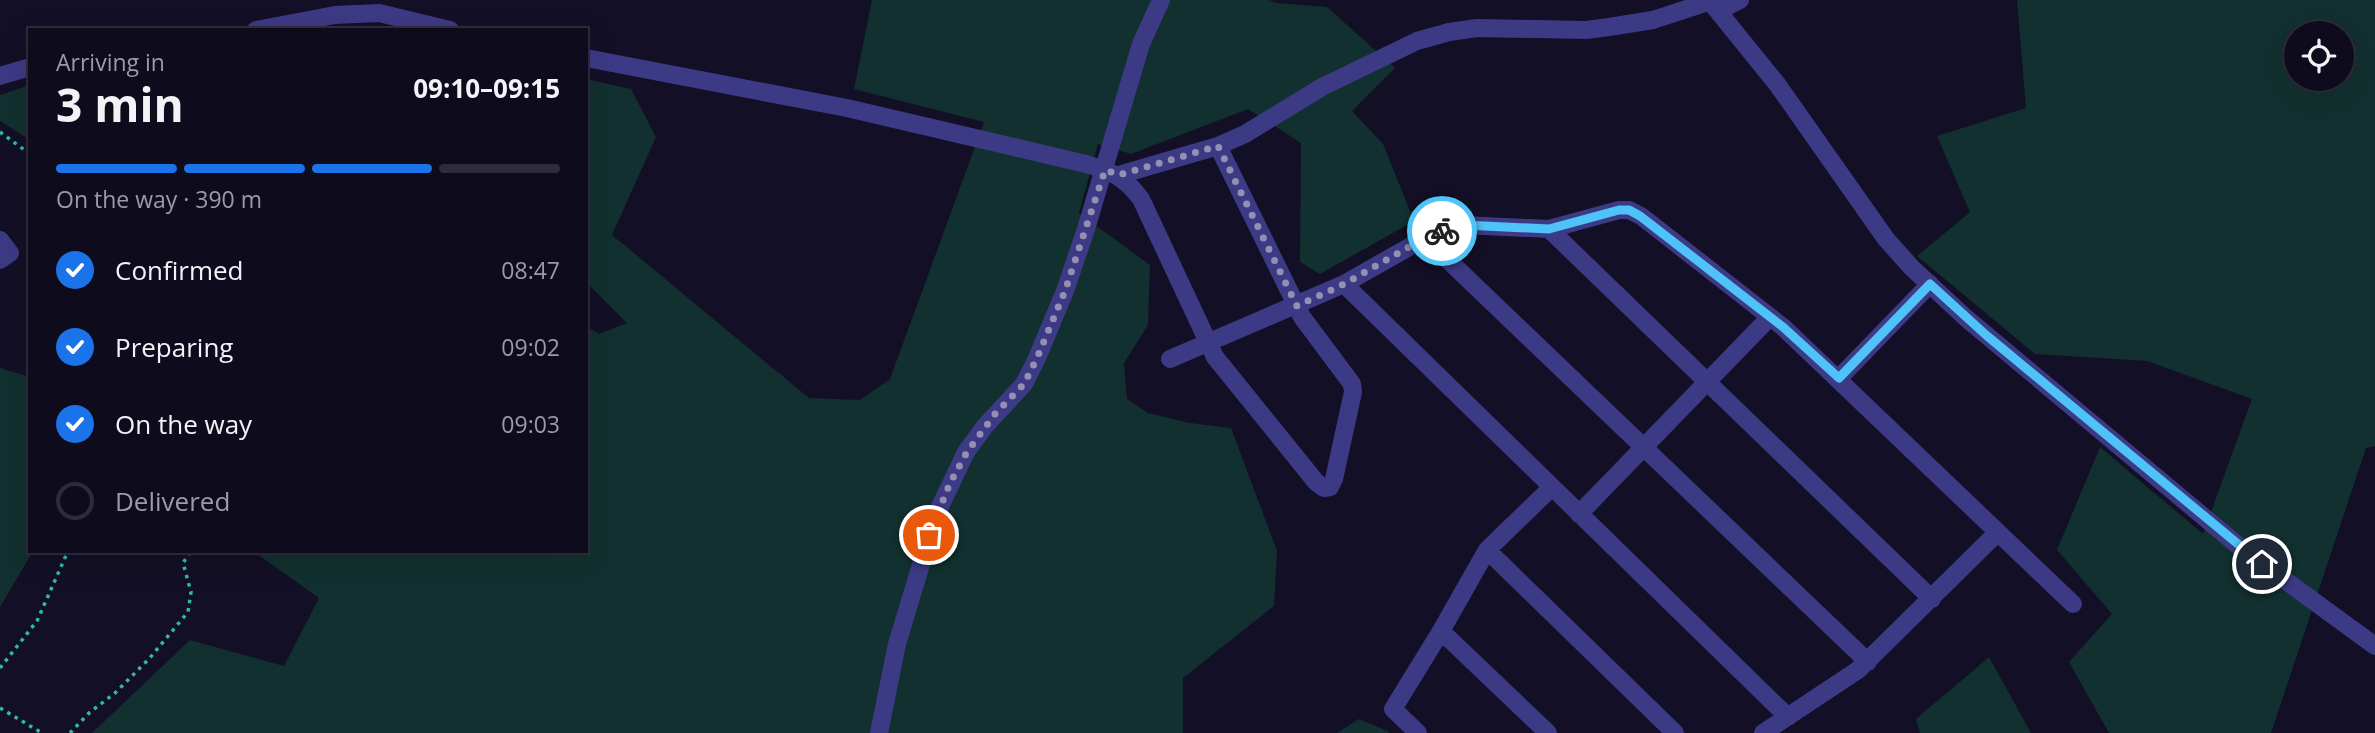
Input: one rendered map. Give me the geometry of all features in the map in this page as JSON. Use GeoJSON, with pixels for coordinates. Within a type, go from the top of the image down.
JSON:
{"type":"FeatureCollection","features":[{"type":"Feature","properties":{"kind":"street"},"geometry":{"type":"LineString","coordinates":[[879,733],[897,644],[936,515],[967,452],[985,426],[1024,384],[1037,358],[1112,173],[1141,44],[1161,0]]}},
{"type":"Feature","properties":{"kind":"street"},"geometry":{"type":"LineString","coordinates":[[1112,173],[1218,146],[1255,129],[1322,87],[1418,41],[1449,32],[1477,29],[1586,30],[1653,20],[1702,4],[1740,0]]}},
{"type":"Feature","properties":{"kind":"street"},"geometry":{"type":"LineString","coordinates":[[1711,4],[1777,84],[1886,239],[1930,284],[1976,327],[2241,548],[2375,646]]}},
{"type":"Feature","properties":{"kind":"street"},"geometry":{"type":"LineString","coordinates":[[267,28],[335,15],[379,13],[442,28]]}},
{"type":"Feature","properties":{"kind":"street"},"geometry":{"type":"LineString","coordinates":[[588,58],[847,108],[1112,173],[1130,185],[1141,199],[1215,357],[1316,482],[1324,488],[1330,487],[1353,392],[1352,384],[1302,317],[1218,146]]}},
{"type":"Feature","properties":{"kind":"street"},"geometry":{"type":"LineString","coordinates":[[0,76],[28,68]]}},
{"type":"Feature","properties":{"kind":"street"},"geometry":{"type":"LineString","coordinates":[[1170,359],[1297,306],[1344,284],[1425,238],[1463,225],[1549,229],[1619,210],[1629,210],[1770,317],[1839,378],[2073,604]]}},
{"type":"Feature","properties":{"kind":"street"},"geometry":{"type":"LineString","coordinates":[[1549,229],[1932,599]]}},
{"type":"Feature","properties":{"kind":"street"},"geometry":{"type":"LineString","coordinates":[[1425,238],[1868,662]]}},
{"type":"Feature","properties":{"kind":"street"},"geometry":{"type":"LineString","coordinates":[[0,240],[10,253],[0,260]]}},
{"type":"Feature","properties":{"kind":"street"},"geometry":{"type":"LineString","coordinates":[[1344,284],[1788,717]]}},
{"type":"Feature","properties":{"kind":"street"},"geometry":{"type":"LineString","coordinates":[[1839,378],[1930,284]]}},
{"type":"Feature","properties":{"kind":"street"},"geometry":{"type":"LineString","coordinates":[[1579,514],[1770,317]]}},
{"type":"Feature","properties":{"kind":"street"},"geometry":{"type":"LineString","coordinates":[[1418,733],[1393,709],[1487,550],[1551,488]]}},
{"type":"Feature","properties":{"kind":"street"},"geometry":{"type":"LineString","coordinates":[[1763,733],[1868,662],[1997,533]]}},
{"type":"Feature","properties":{"kind":"street"},"geometry":{"type":"LineString","coordinates":[[1487,550],[1675,733]]}},
{"type":"Feature","properties":{"kind":"street"},"geometry":{"type":"LineString","coordinates":[[1441,631],[1548,733]]}},
{"type":"Feature","properties":{"kind":"path"},"geometry":{"type":"LineString","coordinates":[[0,132],[28,153]]}},
{"type":"Feature","properties":{"kind":"path"},"geometry":{"type":"LineString","coordinates":[[0,668],[37,621],[67,553]]}},
{"type":"Feature","properties":{"kind":"path"},"geometry":{"type":"LineString","coordinates":[[70,733],[149,659],[188,612],[191,592],[183,563],[190,553]]}},
{"type":"Feature","properties":{"kind":"path"},"geometry":{"type":"LineString","coordinates":[[0,708],[42,733]]}},
{"type":"Feature","properties":{"kind":"green space"},"geometry":{"type":"Polygon","coordinates":[[[872,0],[1269,0],[1327,7],[1395,68],[1352,111],[1383,144],[1414,221],[1320,274],[1300,262],[1301,143],[1248,109],[1131,154],[1098,144],[1079,213],[1150,265],[1148,325],[1124,363],[1127,399],[1148,413],[1190,423],[1231,428],[1277,551],[1274,606],[1183,678],[1183,733],[92,733],[190,640],[284,666],[319,598],[256,553],[588,553],[588,327],[599,334],[627,323],[588,284],[588,79],[631,89],[656,137],[612,235],[809,398],[860,400],[890,379],[984,122],[854,89],[872,0]]]}},
{"type":"Feature","properties":{"kind":"green space"},"geometry":{"type":"Polygon","coordinates":[[[2017,0],[2375,0],[2375,446],[2366,448],[2271,733],[2109,733],[2069,662],[2112,614],[2057,550],[2100,447],[2203,534],[2252,399],[2147,361],[2035,354],[1917,256],[1970,212],[1937,136],[2026,108],[2017,0]]]}},
{"type":"Feature","properties":{"kind":"green space"},"geometry":{"type":"Polygon","coordinates":[[[28,86],[28,139],[0,121],[0,95],[28,86]]]}},
{"type":"Feature","properties":{"kind":"green space"},"geometry":{"type":"Polygon","coordinates":[[[0,368],[28,376],[28,553],[32,553],[0,607],[0,368]]]}},
{"type":"Feature","properties":{"kind":"green space"},"geometry":{"type":"Polygon","coordinates":[[[1989,657],[2031,733],[1920,733],[1916,719],[1989,657]]]}},
{"type":"Feature","properties":{"kind":"green space"},"geometry":{"type":"Polygon","coordinates":[[[1359,719],[1388,731],[1389,733],[1337,733],[1359,719]]]}},
{"type":"Feature","properties":{"kind":"way so far"},"geometry":{"type":"LineString","coordinates":[[929,535],[950,483],[967,452],[1004,402],[1024,384],[1037,358],[1065,291],[1105,170],[1119,175],[1218,146],[1297,306],[1442,231]]}},
{"type":"Feature","properties":{"kind":"route"},"geometry":{"type":"LineString","coordinates":[[1442,231],[1463,225],[1549,229],[1619,210],[1629,210],[1783,327],[1839,378],[1930,284],[1986,335],[2262,564]]}}]}
